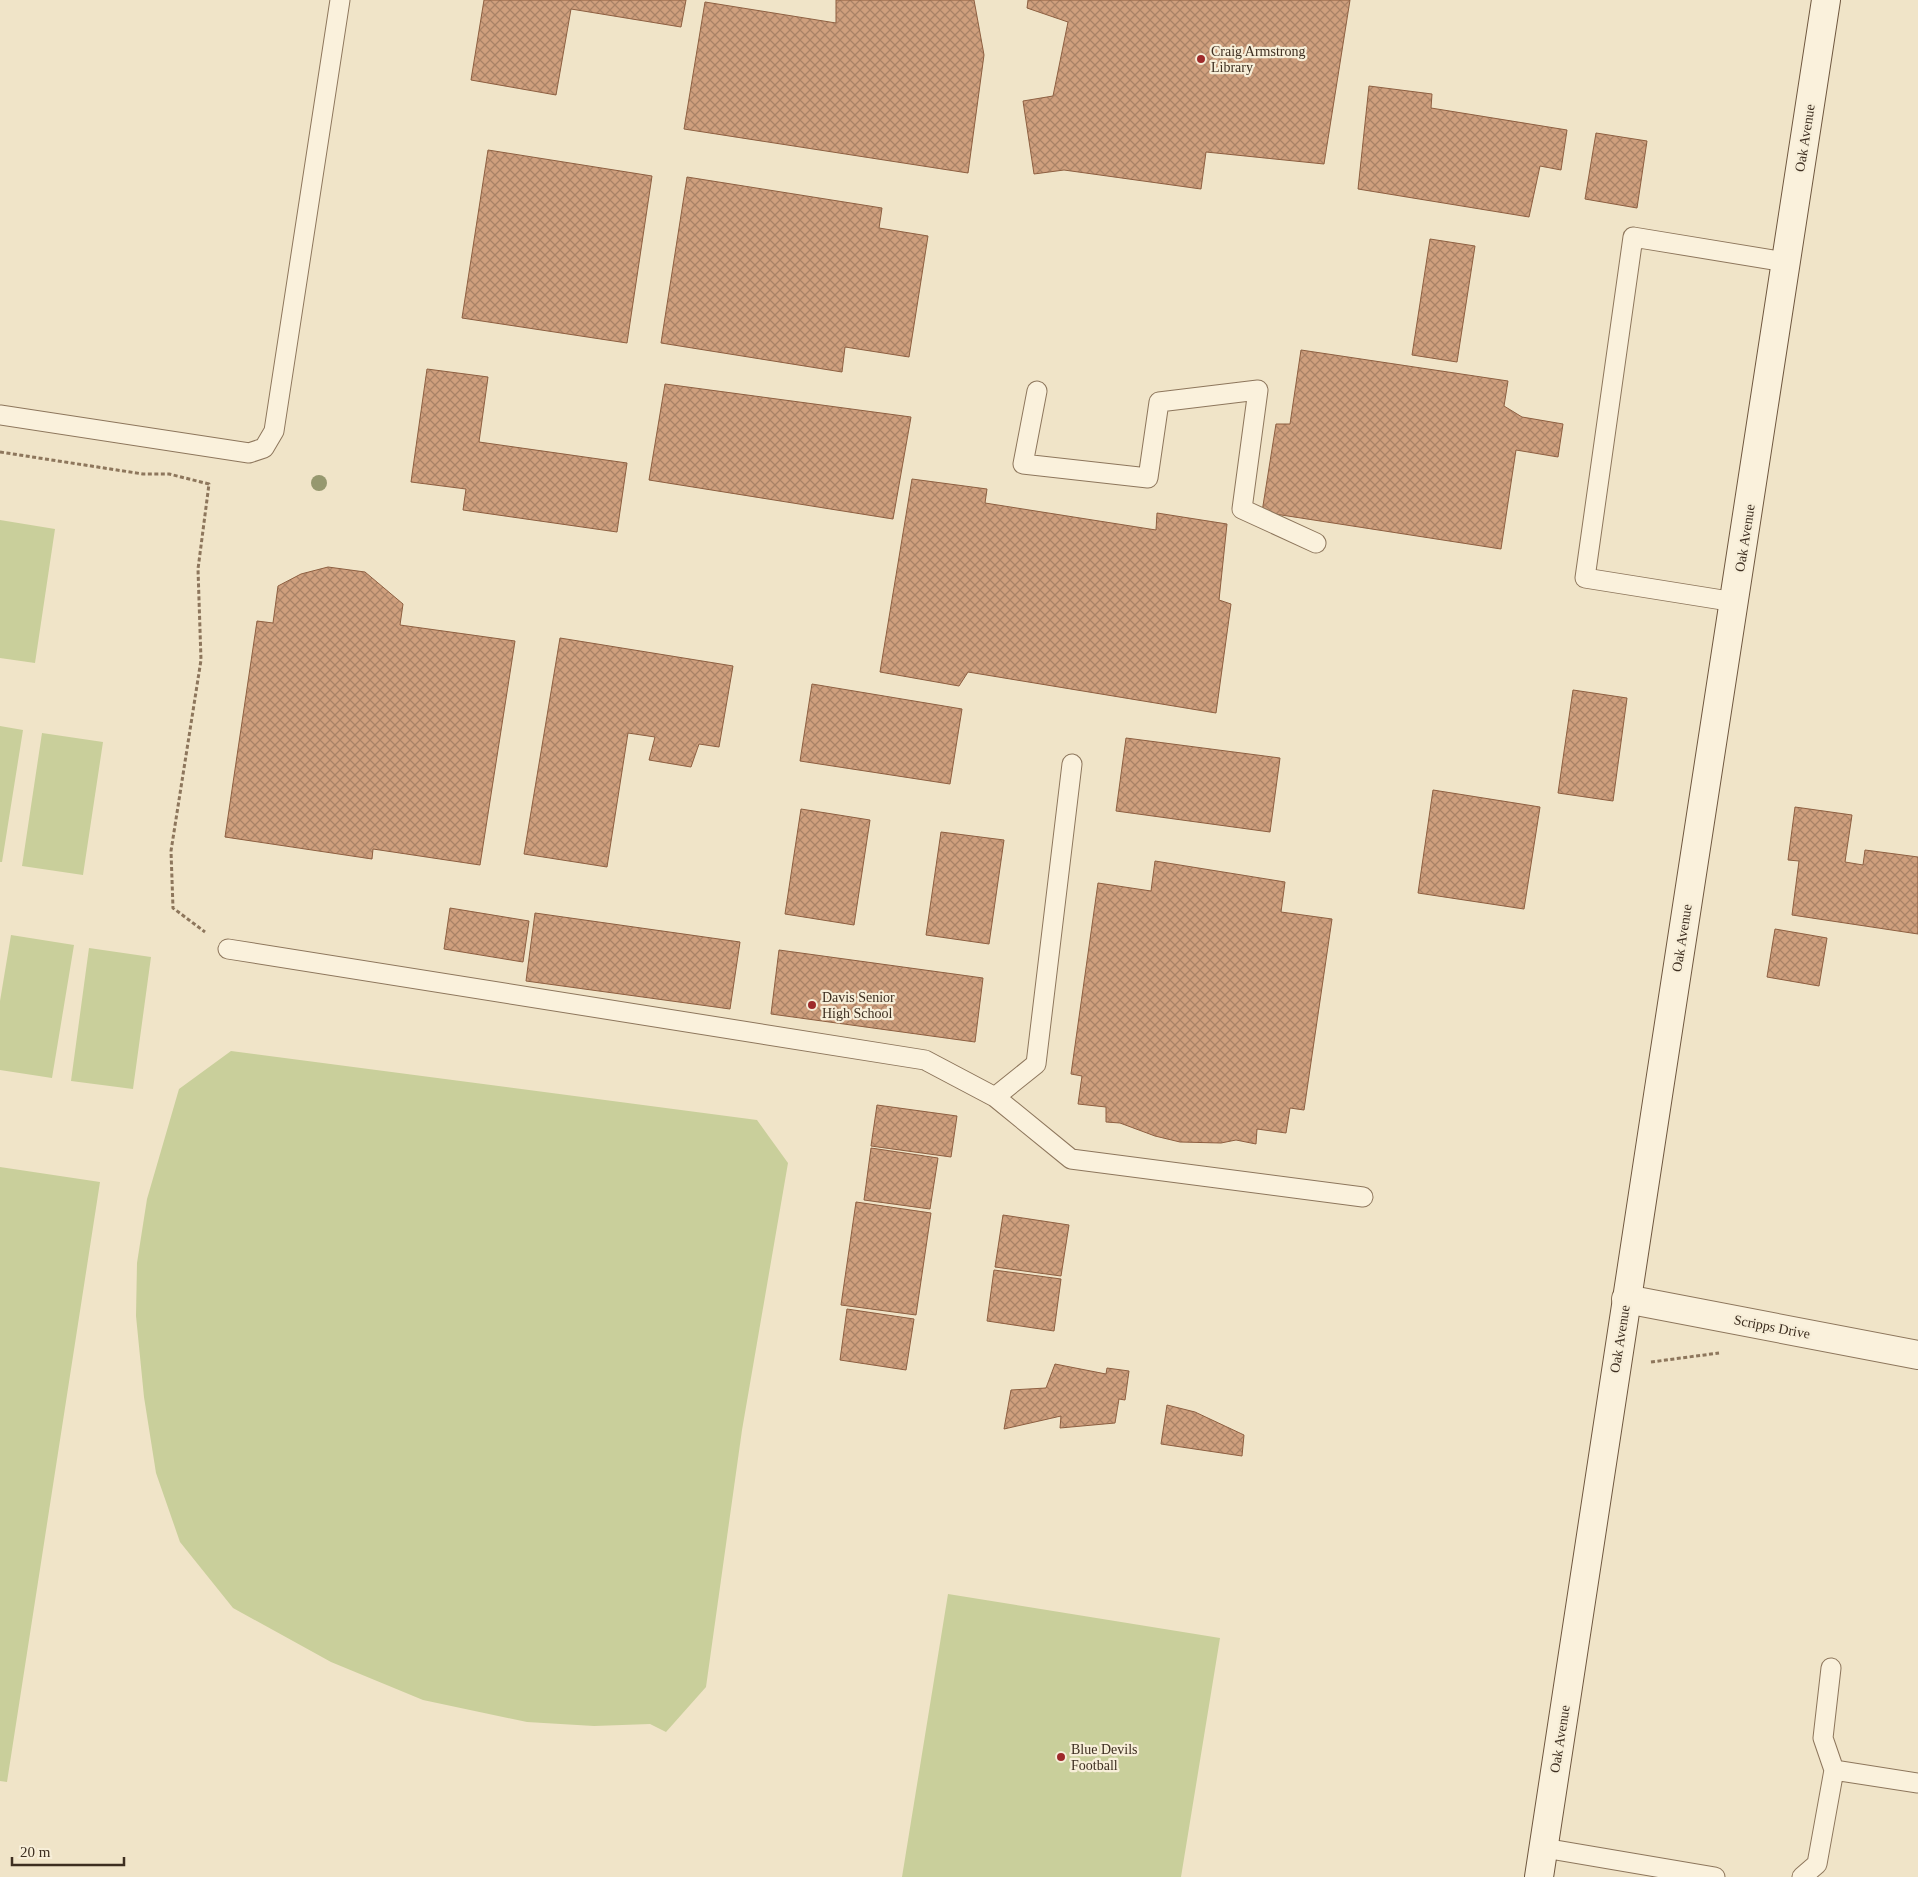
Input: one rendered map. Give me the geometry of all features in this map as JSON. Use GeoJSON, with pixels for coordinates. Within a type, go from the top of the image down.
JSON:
{"type":"FeatureCollection","features":[{"type":"Feature","properties":{"kind":"street","name":"Oak Avenue"},"geometry":{"type":"LineString","coordinates":[[1539,1877],[1826,0]]}},
{"type":"Feature","properties":{"kind":"street","name":"Scripps Drive"},"geometry":{"type":"LineString","coordinates":[[1626,1299],[1918,1355]]}},
{"type":"Feature","properties":{"kind":"lane"},"geometry":{"type":"LineString","coordinates":[[0,415],[250,453],[264,448],[274,431],[340,0]]}},
{"type":"Feature","properties":{"kind":"lane"},"geometry":{"type":"LineString","coordinates":[[1735,602],[1585,578],[1633,237],[1786,262]]}},
{"type":"Feature","properties":{"kind":"lane"},"geometry":{"type":"LineString","coordinates":[[1037,391],[1022,464],[1148,478],[1159,402],[1258,390],[1242,509],[1316,543]]}},
{"type":"Feature","properties":{"kind":"lane"},"geometry":{"type":"LineString","coordinates":[[995,1097],[1036,1064],[1072,764]]}},
{"type":"Feature","properties":{"kind":"lane"},"geometry":{"type":"LineString","coordinates":[[228,949],[925,1060],[995,1097],[1071,1159],[1364,1197]]}},
{"type":"Feature","properties":{"kind":"lane"},"geometry":{"type":"LineString","coordinates":[[1802,1877],[1817,1864],[1834,1770],[1823,1738],[1831,1668]]}},
{"type":"Feature","properties":{"kind":"lane"},"geometry":{"type":"LineString","coordinates":[[1834,1770],[1918,1783]]}},
{"type":"Feature","properties":{"kind":"lane"},"geometry":{"type":"LineString","coordinates":[[1544,1848],[1715,1877]]}},
{"type":"Feature","properties":{"kind":"path"},"geometry":{"type":"LineString","coordinates":[[0,452],[143,474],[169,474],[210,484],[198,569],[201,660],[171,851],[173,908],[228,949]]}},
{"type":"Feature","properties":{"kind":"path"},"geometry":{"type":"LineString","coordinates":[[1616,1366],[1715,1353],[1723,1354]]}},
{"type":"Feature","properties":{"kind":"green space"},"geometry":{"type":"Polygon","coordinates":[[[0,520],[55,529],[35,663],[0,658],[0,520]]]}},
{"type":"Feature","properties":{"kind":"green space"},"geometry":{"type":"Polygon","coordinates":[[[0,726],[23,730],[2,862],[0,862],[0,726]]]}},
{"type":"Feature","properties":{"kind":"green space"},"geometry":{"type":"Polygon","coordinates":[[[42,733],[103,742],[83,875],[22,866],[42,733]]]}},
{"type":"Feature","properties":{"kind":"green space"},"geometry":{"type":"Polygon","coordinates":[[[11,935],[74,945],[52,1078],[0,1070],[0,1001],[11,935]]]}},
{"type":"Feature","properties":{"kind":"green space"},"geometry":{"type":"Polygon","coordinates":[[[89,948],[151,957],[133,1089],[71,1081],[89,948]]]}},
{"type":"Feature","properties":{"kind":"green space"},"geometry":{"type":"Polygon","coordinates":[[[231,1051],[757,1120],[788,1163],[742,1430],[706,1687],[666,1732],[650,1724],[594,1726],[527,1722],[423,1700],[331,1662],[233,1608],[180,1542],[156,1473],[144,1397],[136,1316],[137,1263],[147,1199],[179,1089],[231,1051]]]}},
{"type":"Feature","properties":{"kind":"green space"},"geometry":{"type":"Polygon","coordinates":[[[0,1167],[100,1182],[7,1782],[0,1781],[0,1167]]]}},
{"type":"Feature","properties":{"kind":"green space","name":"Blue Devils Football"},"geometry":{"type":"Polygon","coordinates":[[[948,1594],[1220,1638],[1181,1877],[902,1877],[948,1594]]]}},
{"type":"Feature","properties":{"kind":"building"},"geometry":{"type":"Polygon","coordinates":[[[484,0],[686,0],[681,27],[571,9],[556,95],[471,80],[484,0]]]}},
{"type":"Feature","properties":{"kind":"building"},"geometry":{"type":"Polygon","coordinates":[[[836,0],[974,0],[984,55],[968,173],[684,129],[705,2],[836,23],[836,0]]]}},
{"type":"Feature","properties":{"kind":"building","name":"Craig Armstrong Library"},"geometry":{"type":"Polygon","coordinates":[[[1028,0],[1350,0],[1324,164],[1206,152],[1201,189],[1064,170],[1034,174],[1023,101],[1053,96],[1068,22],[1027,8],[1028,0]]]}},
{"type":"Feature","properties":{"kind":"building"},"geometry":{"type":"Polygon","coordinates":[[[1369,86],[1432,94],[1431,108],[1567,130],[1561,170],[1540,166],[1529,217],[1358,189],[1369,86]]]}},
{"type":"Feature","properties":{"kind":"building"},"geometry":{"type":"Polygon","coordinates":[[[1596,133],[1647,141],[1637,208],[1585,199],[1596,133]]]}},
{"type":"Feature","properties":{"kind":"building"},"geometry":{"type":"Polygon","coordinates":[[[488,150],[652,176],[627,343],[462,318],[488,150]]]}},
{"type":"Feature","properties":{"kind":"building"},"geometry":{"type":"Polygon","coordinates":[[[687,177],[882,208],[879,228],[928,236],[909,357],[845,347],[842,372],[661,343],[687,177]]]}},
{"type":"Feature","properties":{"kind":"building"},"geometry":{"type":"Polygon","coordinates":[[[1430,239],[1475,246],[1457,362],[1412,355],[1430,239]]]}},
{"type":"Feature","properties":{"kind":"building"},"geometry":{"type":"Polygon","coordinates":[[[1301,350],[1508,381],[1504,406],[1522,417],[1563,424],[1558,457],[1516,450],[1501,549],[1262,512],[1276,424],[1290,424],[1301,350]]]}},
{"type":"Feature","properties":{"kind":"building"},"geometry":{"type":"Polygon","coordinates":[[[427,369],[488,377],[479,442],[627,463],[617,532],[463,510],[466,489],[411,482],[427,369]]]}},
{"type":"Feature","properties":{"kind":"building"},"geometry":{"type":"Polygon","coordinates":[[[665,384],[911,417],[893,519],[649,480],[665,384]]]}},
{"type":"Feature","properties":{"kind":"building"},"geometry":{"type":"Polygon","coordinates":[[[912,479],[987,489],[985,503],[1156,530],[1157,513],[1227,524],[1219,600],[1231,604],[1216,713],[968,672],[959,686],[880,672],[912,479]]]}},
{"type":"Feature","properties":{"kind":"building"},"geometry":{"type":"Polygon","coordinates":[[[328,567],[365,572],[403,604],[400,625],[515,641],[480,865],[373,849],[372,859],[225,837],[257,621],[273,623],[278,586],[301,574],[328,567]]]}},
{"type":"Feature","properties":{"kind":"building"},"geometry":{"type":"Polygon","coordinates":[[[560,638],[733,666],[719,747],[699,744],[691,767],[649,760],[655,737],[628,733],[607,867],[524,854],[560,638]]]}},
{"type":"Feature","properties":{"kind":"building"},"geometry":{"type":"Polygon","coordinates":[[[812,684],[962,709],[950,784],[800,761],[812,684]]]}},
{"type":"Feature","properties":{"kind":"building"},"geometry":{"type":"Polygon","coordinates":[[[1573,690],[1627,698],[1613,801],[1558,793],[1573,690]]]}},
{"type":"Feature","properties":{"kind":"building"},"geometry":{"type":"Polygon","coordinates":[[[1126,738],[1280,758],[1270,832],[1116,811],[1126,738]]]}},
{"type":"Feature","properties":{"kind":"building"},"geometry":{"type":"Polygon","coordinates":[[[1433,790],[1540,807],[1524,909],[1418,893],[1433,790]]]}},
{"type":"Feature","properties":{"kind":"building"},"geometry":{"type":"Polygon","coordinates":[[[1795,807],[1852,815],[1845,862],[1863,865],[1865,850],[1918,857],[1918,934],[1792,915],[1799,861],[1788,860],[1795,807]]]}},
{"type":"Feature","properties":{"kind":"building"},"geometry":{"type":"Polygon","coordinates":[[[801,809],[870,820],[854,925],[785,914],[801,809]]]}},
{"type":"Feature","properties":{"kind":"building"},"geometry":{"type":"Polygon","coordinates":[[[941,832],[1004,840],[989,944],[926,935],[941,832]]]}},
{"type":"Feature","properties":{"kind":"building"},"geometry":{"type":"Polygon","coordinates":[[[1155,861],[1285,882],[1281,912],[1332,919],[1304,1110],[1290,1108],[1286,1133],[1257,1129],[1256,1144],[1236,1140],[1221,1143],[1180,1142],[1155,1136],[1120,1123],[1106,1122],[1106,1107],[1078,1104],[1082,1076],[1071,1074],[1098,883],[1151,891],[1155,861]]]}},
{"type":"Feature","properties":{"kind":"building"},"geometry":{"type":"Polygon","coordinates":[[[450,908],[529,921],[523,962],[444,949],[450,908]]]}},
{"type":"Feature","properties":{"kind":"building"},"geometry":{"type":"Polygon","coordinates":[[[535,913],[740,942],[730,1009],[526,981],[535,913]]]}},
{"type":"Feature","properties":{"kind":"building"},"geometry":{"type":"Polygon","coordinates":[[[1775,929],[1827,938],[1819,986],[1767,977],[1775,929]]]}},
{"type":"Feature","properties":{"kind":"building"},"geometry":{"type":"Polygon","coordinates":[[[779,950],[983,978],[975,1042],[771,1014],[779,950]]]}},
{"type":"Feature","properties":{"kind":"building"},"geometry":{"type":"Polygon","coordinates":[[[877,1105],[957,1116],[951,1157],[871,1146],[877,1105]]]}},
{"type":"Feature","properties":{"kind":"building"},"geometry":{"type":"Polygon","coordinates":[[[871,1148],[938,1158],[930,1209],[864,1200],[871,1148]]]}},
{"type":"Feature","properties":{"kind":"building"},"geometry":{"type":"Polygon","coordinates":[[[856,1202],[931,1213],[916,1315],[841,1305],[856,1202]]]}},
{"type":"Feature","properties":{"kind":"building"},"geometry":{"type":"Polygon","coordinates":[[[1003,1215],[1069,1225],[1061,1276],[995,1267],[1003,1215]]]}},
{"type":"Feature","properties":{"kind":"building"},"geometry":{"type":"Polygon","coordinates":[[[994,1270],[1061,1279],[1054,1331],[987,1321],[994,1270]]]}},
{"type":"Feature","properties":{"kind":"building"},"geometry":{"type":"Polygon","coordinates":[[[847,1309],[914,1319],[906,1370],[840,1360],[847,1309]]]}},
{"type":"Feature","properties":{"kind":"building"},"geometry":{"type":"Polygon","coordinates":[[[1055,1364],[1106,1374],[1107,1368],[1129,1371],[1125,1400],[1119,1399],[1115,1423],[1060,1428],[1061,1416],[1004,1429],[1011,1390],[1046,1388],[1055,1364]]]}},
{"type":"Feature","properties":{"kind":"building"},"geometry":{"type":"Polygon","coordinates":[[[1167,1405],[1195,1412],[1244,1435],[1242,1456],[1161,1444],[1167,1405]]]}},
{"type":"Feature","properties":{"kind":"place","name":"Craig Armstrong Library"},"geometry":{"type":"Point","coordinates":[1201,59]}},
{"type":"Feature","properties":{"kind":"place","name":"Davis Senior High School"},"geometry":{"type":"Point","coordinates":[812,1005]}},
{"type":"Feature","properties":{"kind":"place","name":"Blue Devils Football"},"geometry":{"type":"Point","coordinates":[1061,1757]}}]}
